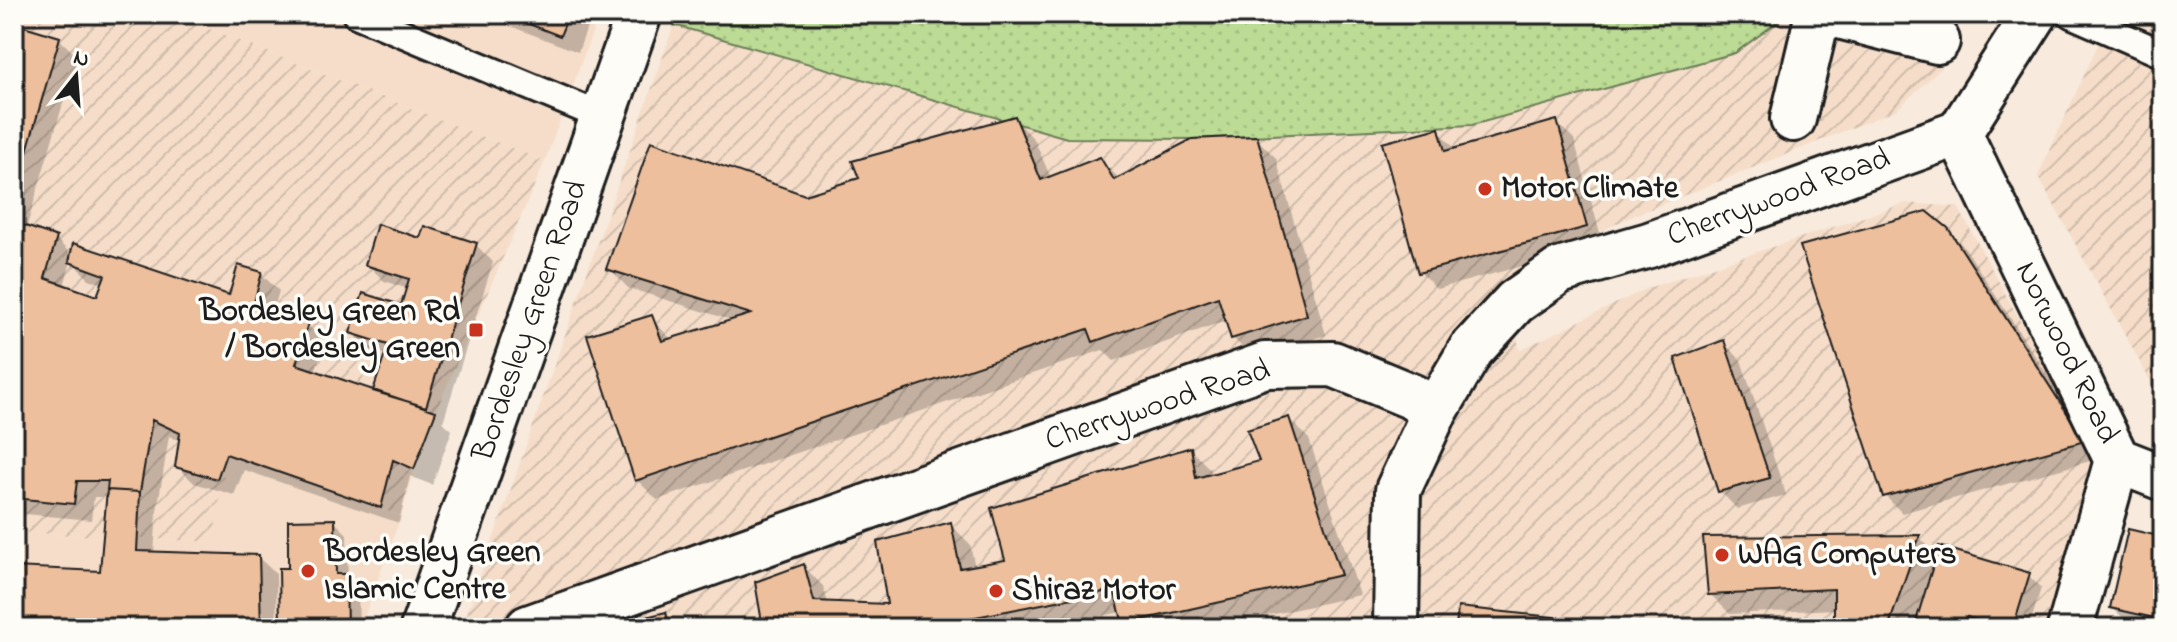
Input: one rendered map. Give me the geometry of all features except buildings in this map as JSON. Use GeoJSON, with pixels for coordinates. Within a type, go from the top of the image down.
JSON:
{"type":"FeatureCollection","features":[{"type":"Feature","properties":{"kind":"street","name":"Bordesley Green Road"},"geometry":{"type":"LineString","coordinates":[[423,628],[639,14]]}},
{"type":"Feature","properties":{"kind":"street"},"geometry":{"type":"LineString","coordinates":[[1793,119],[1818,14]]}},
{"type":"Feature","properties":{"kind":"street"},"geometry":{"type":"LineString","coordinates":[[1831,14],[1937,41]]}},
{"type":"Feature","properties":{"kind":"street"},"geometry":{"type":"LineString","coordinates":[[1959,133],[2035,14]]}},
{"type":"Feature","properties":{"kind":"street","name":"Cherrywood Road"},"geometry":{"type":"LineString","coordinates":[[528,628],[1265,365],[1333,364],[1413,397],[1434,413],[1471,350],[1515,302],[1559,271],[1649,245],[1959,133]]}},
{"type":"Feature","properties":{"kind":"street","name":"Norwood Road"},"geometry":{"type":"LineString","coordinates":[[1959,133],[2117,460],[2070,628]]}},
{"type":"Feature","properties":{"kind":"street"},"geometry":{"type":"LineString","coordinates":[[1396,628],[1398,490],[1434,413]]}},
{"type":"Feature","properties":{"kind":"street"},"geometry":{"type":"LineString","coordinates":[[2117,460],[2163,478]]}},
{"type":"Feature","properties":{"kind":"lane"},"geometry":{"type":"LineString","coordinates":[[356,14],[603,117]]}},
{"type":"Feature","properties":{"kind":"lane"},"geometry":{"type":"LineString","coordinates":[[2071,14],[2163,54]]}},
{"type":"Feature","properties":{"kind":"shaded area"},"geometry":{"type":"Polygon","coordinates":[[[14,14],[171,14],[545,161],[436,411],[414,469],[401,516],[227,454],[213,542],[14,532],[14,14]]]}},
{"type":"Feature","properties":{"kind":"shaded area"},"geometry":{"type":"Polygon","coordinates":[[[171,14],[599,14],[545,161],[171,14]]]}},
{"type":"Feature","properties":{"kind":"shaded area"},"geometry":{"type":"Polygon","coordinates":[[[2112,14],[2163,14],[2163,404],[2038,176],[2112,14]]]}},
{"type":"Feature","properties":{"kind":"shaded area"},"geometry":{"type":"Polygon","coordinates":[[[1780,20],[1942,67],[1896,110],[1623,220],[1504,283],[1520,350],[1648,288],[1906,203],[1958,207],[2099,465],[2053,628],[462,628],[674,25],[1068,138],[1192,139],[1438,128],[1735,53],[1780,20]]]}},
{"type":"Feature","properties":{"kind":"shaded area"},"geometry":{"type":"Polygon","coordinates":[[[226,454],[401,516],[360,628],[14,628],[14,532],[212,542],[226,454]]]}},
{"type":"Feature","properties":{"kind":"green space"},"geometry":{"type":"Polygon","coordinates":[[[677,14],[1748,14],[1780,20],[1735,53],[1472,125],[1192,139],[1067,138],[674,25],[677,14]]]}},
{"type":"Feature","properties":{"kind":"place","name":"Motor Climate"},"geometry":{"type":"Point","coordinates":[1485,189]}},
{"type":"Feature","properties":{"kind":"place","name":"Bordesley Green Rd / Bordesley Green"},"geometry":{"type":"Point","coordinates":[476,330]}},
{"type":"Feature","properties":{"kind":"place","name":"WAG Computers"},"geometry":{"type":"Point","coordinates":[1722,555]}},
{"type":"Feature","properties":{"kind":"place","name":"Bordesley Green Islamic Centre"},"geometry":{"type":"Point","coordinates":[308,571]}},
{"type":"Feature","properties":{"kind":"place","name":"Shiraz Motor"},"geometry":{"type":"Point","coordinates":[996,591]}}]}
